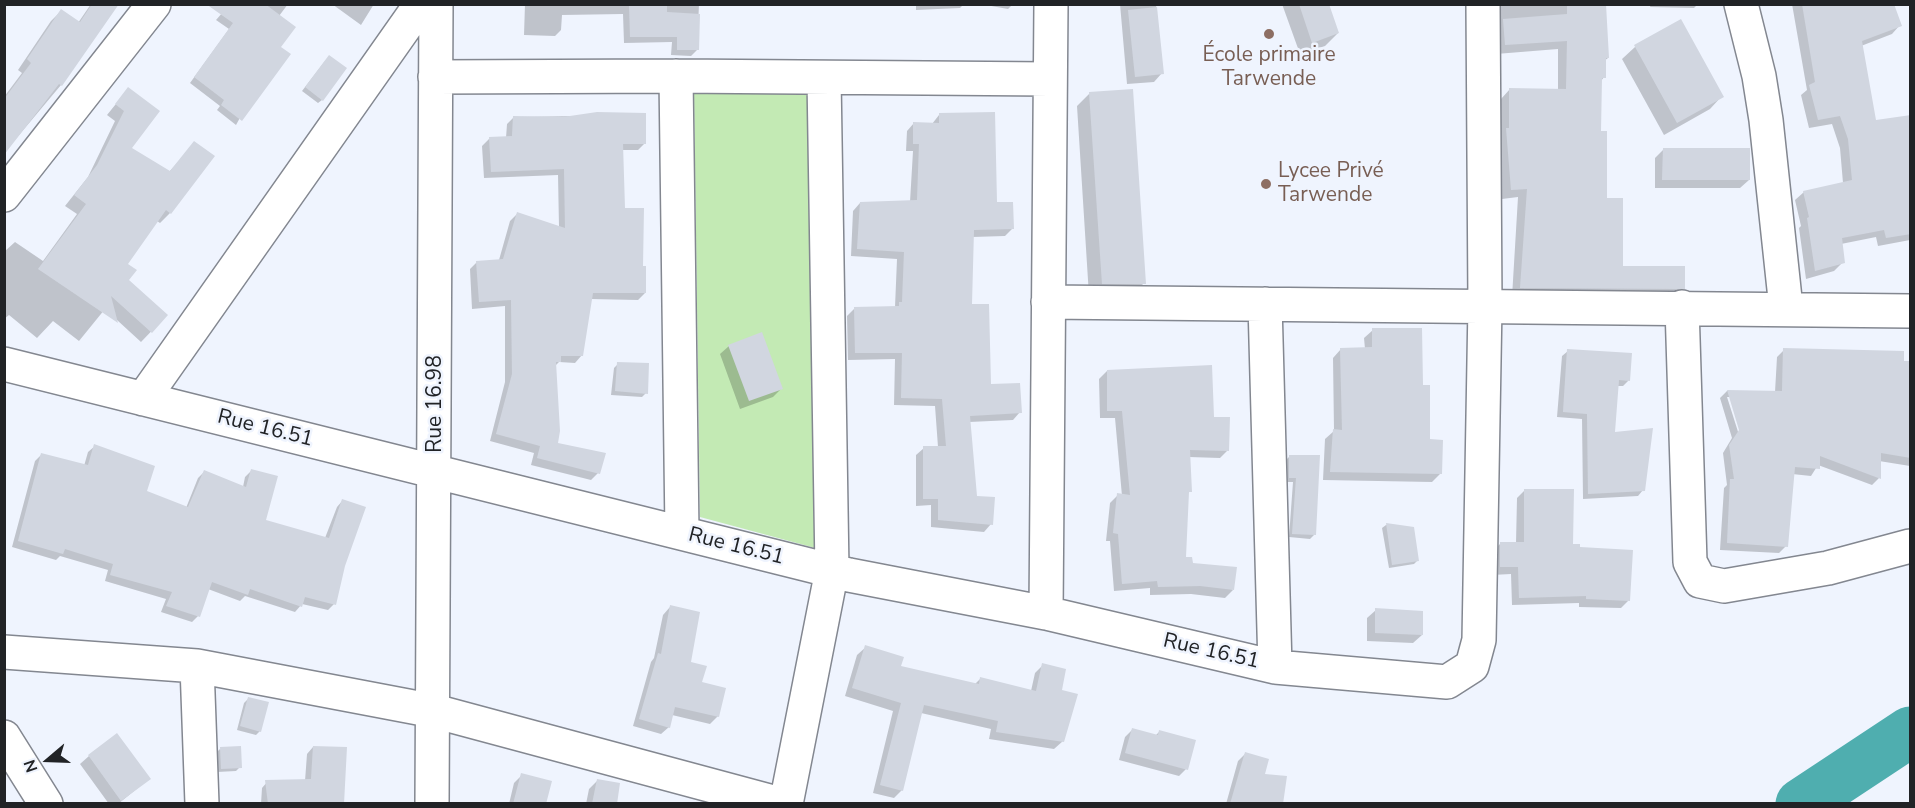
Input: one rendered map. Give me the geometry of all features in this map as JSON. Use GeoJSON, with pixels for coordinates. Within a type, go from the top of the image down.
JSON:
{"type":"FeatureCollection","features":[{"type":"Feature","properties":{"kind":"street"},"geometry":{"type":"LineString","coordinates":[[4,195],[154,4]]}},
{"type":"Feature","properties":{"kind":"street"},"geometry":{"type":"LineString","coordinates":[[143,399],[421,4]]}},
{"type":"Feature","properties":{"kind":"street","name":"Rue 16.98"},"geometry":{"type":"LineString","coordinates":[[432,804],[436,471],[436,4]]}},
{"type":"Feature","properties":{"kind":"street"},"geometry":{"type":"LineString","coordinates":[[1046,613],[1051,4]]}},
{"type":"Feature","properties":{"kind":"street"},"geometry":{"type":"LineString","coordinates":[[1482,4],[1485,304]]}},
{"type":"Feature","properties":{"kind":"street"},"geometry":{"type":"LineString","coordinates":[[1741,4],[1766,120],[1786,308]]}},
{"type":"Feature","properties":{"kind":"street"},"geometry":{"type":"LineString","coordinates":[[676,76],[682,533]]}},
{"type":"Feature","properties":{"kind":"street"},"geometry":{"type":"LineString","coordinates":[[435,77],[1050,79]]}},
{"type":"Feature","properties":{"kind":"street"},"geometry":{"type":"LineString","coordinates":[[786,804],[832,570],[824,78]]}},
{"type":"Feature","properties":{"kind":"street"},"geometry":{"type":"LineString","coordinates":[[1048,302],[1485,304],[1911,311]]}},
{"type":"Feature","properties":{"kind":"street"},"geometry":{"type":"LineString","coordinates":[[1265,304],[1275,667]]}},
{"type":"Feature","properties":{"kind":"street","name":"Rue 16.51"},"geometry":{"type":"LineString","coordinates":[[4,364],[832,570],[1046,613],[1275,667],[1447,682],[1472,666],[1479,640],[1485,304]]}},
{"type":"Feature","properties":{"kind":"street"},"geometry":{"type":"LineString","coordinates":[[1682,307],[1690,562],[1700,581],[1724,586],[1828,568],[1911,546]]}},
{"type":"Feature","properties":{"kind":"street"},"geometry":{"type":"LineString","coordinates":[[4,652],[197,666],[434,711],[780,804]]}},
{"type":"Feature","properties":{"kind":"street"},"geometry":{"type":"LineString","coordinates":[[197,666],[202,804]]}},
{"type":"Feature","properties":{"kind":"street"},"geometry":{"type":"LineString","coordinates":[[4,737],[46,804]]}},
{"type":"Feature","properties":{"kind":"green space"},"geometry":{"type":"Polygon","coordinates":[[[811,91],[819,549],[700,517],[694,93],[811,91]]]}},
{"type":"Feature","properties":{"kind":"building"},"geometry":{"type":"Polygon","coordinates":[[[92,4],[119,4],[62,86],[59,84],[4,155],[4,99],[31,63],[27,59],[61,9],[80,22],[92,4]]]}},
{"type":"Feature","properties":{"kind":"building"},"geometry":{"type":"Polygon","coordinates":[[[206,4],[265,4],[296,27],[281,47],[291,54],[242,121],[221,105],[224,100],[194,77],[233,23],[206,4]]]}},
{"type":"Feature","properties":{"kind":"building"},"geometry":{"type":"Polygon","coordinates":[[[629,4],[667,4],[667,12],[700,14],[699,50],[677,50],[677,37],[630,37],[629,4]]]}},
{"type":"Feature","properties":{"kind":"building"},"geometry":{"type":"Polygon","coordinates":[[[1299,4],[1329,4],[1339,33],[1312,43],[1299,4]]]}},
{"type":"Feature","properties":{"kind":"building"},"geometry":{"type":"Polygon","coordinates":[[[1606,4],[1609,58],[1606,58],[1606,78],[1602,78],[1601,131],[1607,131],[1607,198],[1623,198],[1623,266],[1685,266],[1685,289],[1520,288],[1527,189],[1511,190],[1506,128],[1509,128],[1509,88],[1566,89],[1567,41],[1505,45],[1503,19],[1567,14],[1567,5],[1606,4]]]}},
{"type":"Feature","properties":{"kind":"building"},"geometry":{"type":"Polygon","coordinates":[[[1802,4],[1894,4],[1902,26],[1862,41],[1876,120],[1911,115],[1911,234],[1886,238],[1884,230],[1842,238],[1845,263],[1815,271],[1807,218],[1809,217],[1803,191],[1852,180],[1848,139],[1840,116],[1818,120],[1809,85],[1815,82],[1802,4]]]}},
{"type":"Feature","properties":{"kind":"building"},"geometry":{"type":"Polygon","coordinates":[[[1157,7],[1164,74],[1135,77],[1128,10],[1157,7]]]}},
{"type":"Feature","properties":{"kind":"building"},"geometry":{"type":"Polygon","coordinates":[[[1681,19],[1724,97],[1677,123],[1634,45],[1681,19]]]}},
{"type":"Feature","properties":{"kind":"building"},"geometry":{"type":"Polygon","coordinates":[[[329,55],[347,68],[323,101],[305,87],[329,55]]]}},
{"type":"Feature","properties":{"kind":"building"},"geometry":{"type":"Polygon","coordinates":[[[128,87],[160,111],[132,148],[170,171],[194,141],[215,156],[171,214],[166,210],[128,264],[137,270],[129,280],[168,315],[152,333],[111,296],[118,323],[38,269],[86,204],[74,195],[97,165],[124,111],[115,104],[128,87]]]}},
{"type":"Feature","properties":{"kind":"building"},"geometry":{"type":"Polygon","coordinates":[[[1133,89],[1146,284],[1102,284],[1089,92],[1133,89]]]}},
{"type":"Feature","properties":{"kind":"building"},"geometry":{"type":"Polygon","coordinates":[[[597,112],[646,113],[646,144],[623,144],[625,208],[644,208],[643,266],[646,266],[646,293],[593,293],[583,356],[561,356],[561,362],[556,362],[560,431],[558,443],[606,453],[600,474],[537,458],[540,446],[496,434],[512,374],[511,300],[479,302],[476,261],[503,259],[517,212],[565,228],[564,169],[491,172],[489,137],[512,136],[513,116],[563,117],[597,112]]]}},
{"type":"Feature","properties":{"kind":"building"},"geometry":{"type":"Polygon","coordinates":[[[995,112],[997,202],[1013,202],[1014,229],[974,230],[972,304],[989,304],[991,384],[1020,383],[1022,413],[970,416],[977,496],[995,497],[993,525],[938,520],[938,499],[923,499],[923,446],[946,446],[942,399],[901,398],[902,353],[855,353],[854,307],[899,306],[899,302],[902,302],[904,252],[857,249],[860,202],[917,200],[919,144],[913,144],[913,122],[939,123],[939,113],[995,112]]]}},
{"type":"Feature","properties":{"kind":"building"},"geometry":{"type":"Polygon","coordinates":[[[1663,148],[1750,148],[1750,180],[1662,180],[1663,148]]]}},
{"type":"Feature","properties":{"kind":"building"},"geometry":{"type":"Polygon","coordinates":[[[1372,328],[1422,328],[1423,385],[1430,385],[1430,439],[1443,440],[1442,474],[1330,472],[1333,429],[1342,430],[1340,348],[1372,347],[1372,328]]]}},
{"type":"Feature","properties":{"kind":"building"},"geometry":{"type":"Polygon","coordinates":[[[762,332],[783,389],[749,401],[728,345],[762,332]]]}},
{"type":"Feature","properties":{"kind":"building"},"geometry":{"type":"Polygon","coordinates":[[[1783,348],[1904,351],[1904,361],[1911,361],[1911,458],[1881,453],[1881,479],[1820,456],[1820,469],[1795,467],[1788,547],[1727,543],[1730,479],[1734,479],[1729,445],[1739,430],[1727,390],[1782,391],[1783,348]]]}},
{"type":"Feature","properties":{"kind":"building"},"geometry":{"type":"Polygon","coordinates":[[[1567,349],[1632,353],[1630,381],[1619,380],[1615,432],[1653,428],[1645,491],[1588,494],[1587,414],[1563,412],[1567,349]]]}},
{"type":"Feature","properties":{"kind":"building"},"geometry":{"type":"Polygon","coordinates":[[[617,362],[649,363],[648,394],[615,391],[617,362]]]}},
{"type":"Feature","properties":{"kind":"building"},"geometry":{"type":"Polygon","coordinates":[[[1212,365],[1214,417],[1230,417],[1229,451],[1190,450],[1192,492],[1189,492],[1186,557],[1192,557],[1193,563],[1237,567],[1234,590],[1200,586],[1158,587],[1157,581],[1122,584],[1118,534],[1113,533],[1117,493],[1130,495],[1122,411],[1107,411],[1107,370],[1212,365]]]}},
{"type":"Feature","properties":{"kind":"building"},"geometry":{"type":"Polygon","coordinates":[[[94,444],[155,466],[147,491],[188,507],[204,470],[246,487],[251,469],[278,476],[266,520],[329,538],[342,499],[366,507],[345,566],[336,605],[305,597],[302,607],[250,589],[248,595],[212,582],[200,617],[166,606],[172,592],[110,575],[113,564],[65,549],[63,554],[18,541],[41,453],[88,465],[94,444]]]}},
{"type":"Feature","properties":{"kind":"building"},"geometry":{"type":"Polygon","coordinates":[[[1289,455],[1320,455],[1316,535],[1292,534],[1296,478],[1289,478],[1289,455]]]}},
{"type":"Feature","properties":{"kind":"building"},"geometry":{"type":"Polygon","coordinates":[[[1524,489],[1574,489],[1573,544],[1580,544],[1580,547],[1633,550],[1630,601],[1586,599],[1586,596],[1519,598],[1518,567],[1500,567],[1500,542],[1524,542],[1524,489]]]}},
{"type":"Feature","properties":{"kind":"building"},"geometry":{"type":"Polygon","coordinates":[[[1386,523],[1414,527],[1419,561],[1392,565],[1386,523]]]}},
{"type":"Feature","properties":{"kind":"building"},"geometry":{"type":"Polygon","coordinates":[[[670,605],[700,612],[691,662],[707,666],[702,682],[726,688],[719,717],[675,707],[670,728],[639,719],[658,653],[661,654],[670,605]]]}},
{"type":"Feature","properties":{"kind":"building"},"geometry":{"type":"Polygon","coordinates":[[[1375,608],[1423,611],[1423,635],[1375,633],[1375,608]]]}},
{"type":"Feature","properties":{"kind":"building"},"geometry":{"type":"Polygon","coordinates":[[[865,645],[904,657],[901,666],[979,684],[980,677],[1036,691],[1042,663],[1066,669],[1062,690],[1078,694],[1064,742],[996,732],[998,721],[924,705],[903,791],[880,785],[901,703],[852,688],[865,645]]]}},
{"type":"Feature","properties":{"kind":"building"},"geometry":{"type":"Polygon","coordinates":[[[248,697],[269,702],[261,732],[240,726],[248,697]]]}},
{"type":"Feature","properties":{"kind":"building"},"geometry":{"type":"Polygon","coordinates":[[[1132,728],[1158,735],[1159,730],[1196,740],[1188,770],[1125,753],[1132,728]]]}},
{"type":"Feature","properties":{"kind":"building"},"geometry":{"type":"Polygon","coordinates":[[[117,733],[151,779],[121,801],[88,755],[117,733]]]}},
{"type":"Feature","properties":{"kind":"building"},"geometry":{"type":"Polygon","coordinates":[[[241,746],[242,768],[221,769],[220,747],[241,746]]]}},
{"type":"Feature","properties":{"kind":"building"},"geometry":{"type":"Polygon","coordinates":[[[313,746],[347,747],[344,804],[268,804],[265,780],[311,779],[313,746]]]}},
{"type":"Feature","properties":{"kind":"building"},"geometry":{"type":"Polygon","coordinates":[[[1245,752],[1269,759],[1265,774],[1287,776],[1283,804],[1230,804],[1245,752]]]}},
{"type":"Feature","properties":{"kind":"building"},"geometry":{"type":"Polygon","coordinates":[[[521,773],[552,781],[546,804],[513,804],[521,773]]]}},
{"type":"Feature","properties":{"kind":"building"},"geometry":{"type":"Polygon","coordinates":[[[597,779],[620,783],[617,804],[592,804],[597,779]]]}},
{"type":"Feature","properties":{"kind":"waterway"},"geometry":{"type":"LineString","coordinates":[[1801,804],[1910,732]]}},
{"type":"Feature","properties":{"kind":"place","name":"École primaire Tarwende"},"geometry":{"type":"Point","coordinates":[1269,34]}},
{"type":"Feature","properties":{"kind":"place","name":"Lycee Privé Tarwende"},"geometry":{"type":"Point","coordinates":[1266,184]}}]}
